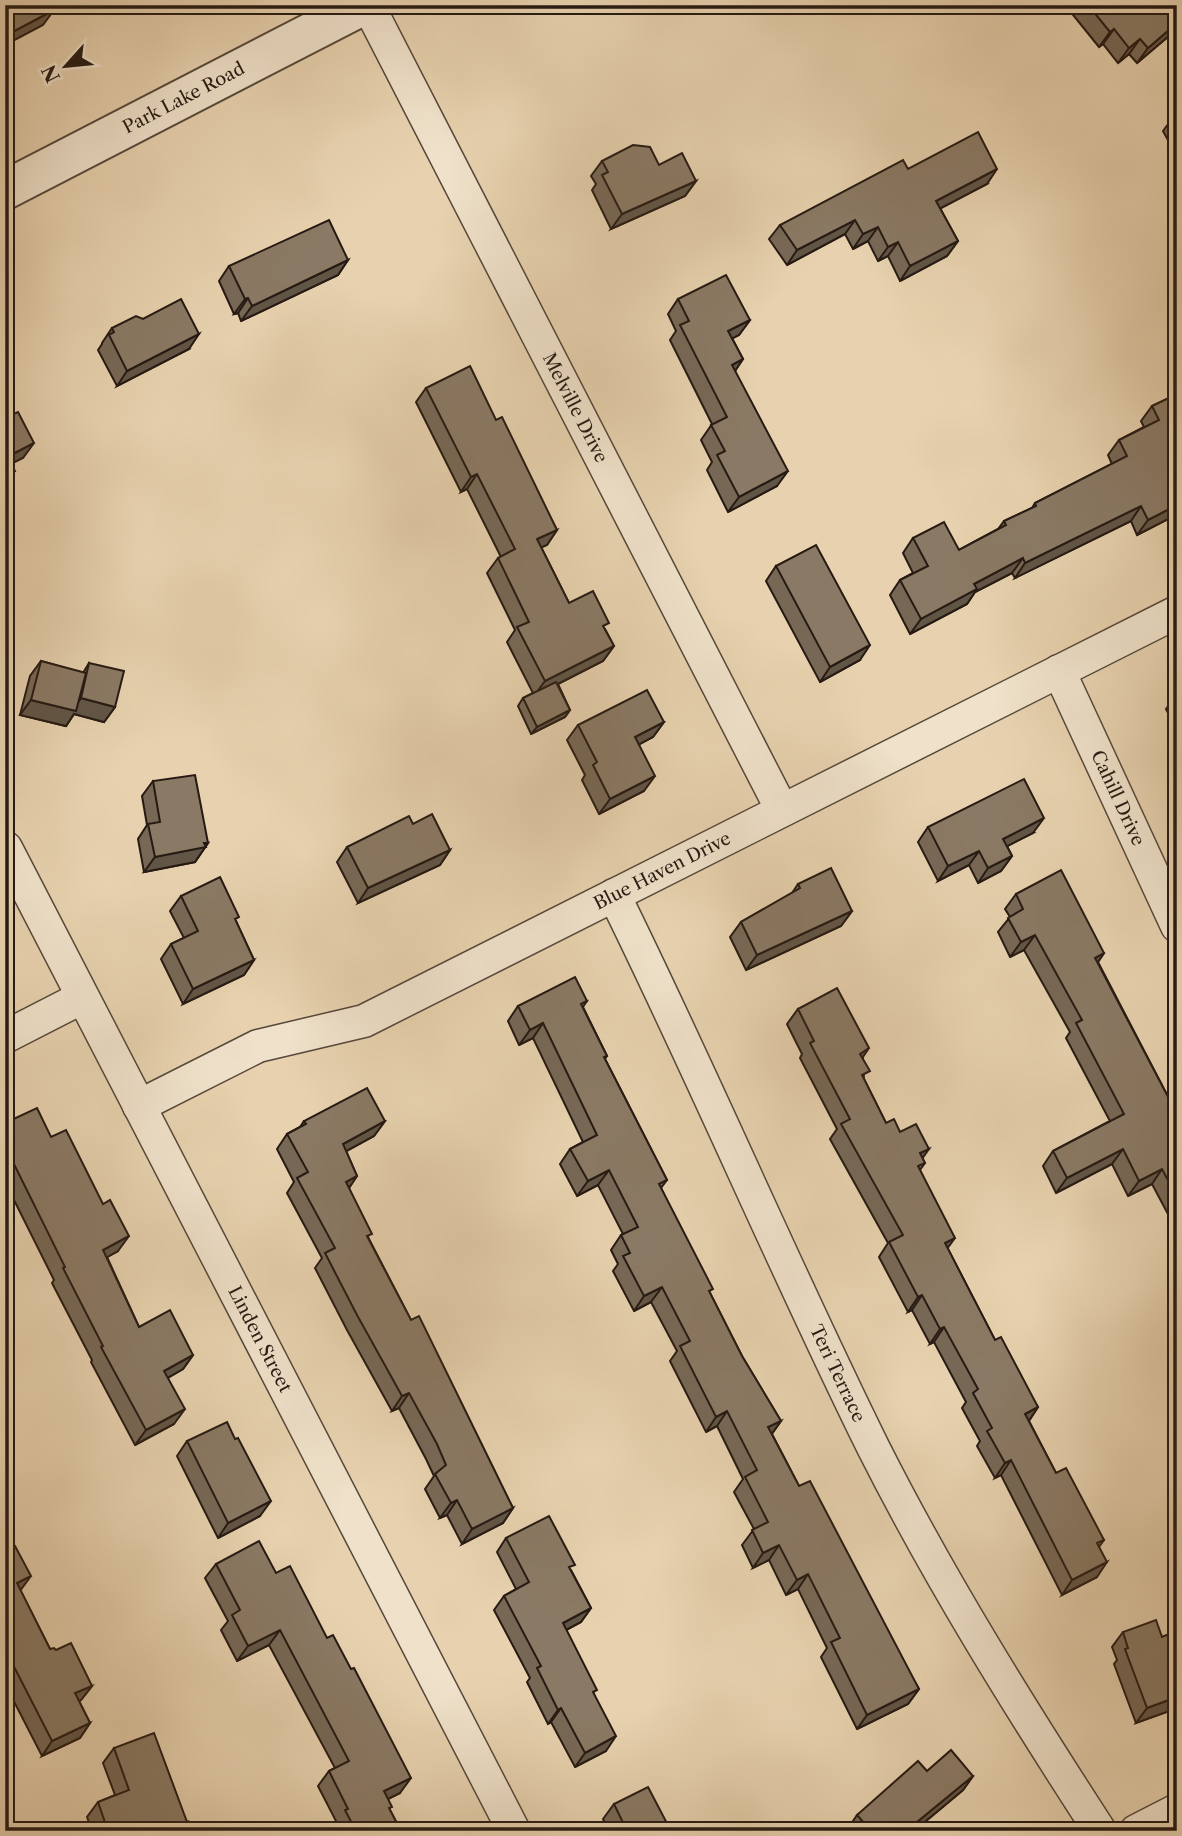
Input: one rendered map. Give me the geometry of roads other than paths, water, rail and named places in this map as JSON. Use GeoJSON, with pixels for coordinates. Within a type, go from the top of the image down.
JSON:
{"type":"FeatureCollection","features":[{"type":"Feature","properties":{"kind":"street","name":"Park Lake Road"},"geometry":{"type":"LineString","coordinates":[[5,190],[366,5]]}},
{"type":"Feature","properties":{"kind":"street","name":"Melville Drive"},"geometry":{"type":"LineString","coordinates":[[366,5],[782,810]]}},
{"type":"Feature","properties":{"kind":"street","name":"Blue Haven Drive"},"geometry":{"type":"LineString","coordinates":[[139,1106],[258,1046],[364,1021],[1177,612]]}},
{"type":"Feature","properties":{"kind":"street","name":"Cahill Drive"},"geometry":{"type":"LineString","coordinates":[[1059,671],[1177,926]]}},
{"type":"Feature","properties":{"kind":"street","name":"Linden Street"},"geometry":{"type":"LineString","coordinates":[[6,848],[514,1831]]}},
{"type":"Feature","properties":{"kind":"street","name":"Teri Terrace"},"geometry":{"type":"LineString","coordinates":[[614,895],[691,1051],[783,1261],[875,1450],[979,1643],[1100,1831]]}},
{"type":"Feature","properties":{"kind":"street"},"geometry":{"type":"LineString","coordinates":[[5,1037],[82,998]]}},
{"type":"Feature","properties":{"kind":"street"},"geometry":{"type":"LineString","coordinates":[[1136,1831],[1177,1810]]}}]}
